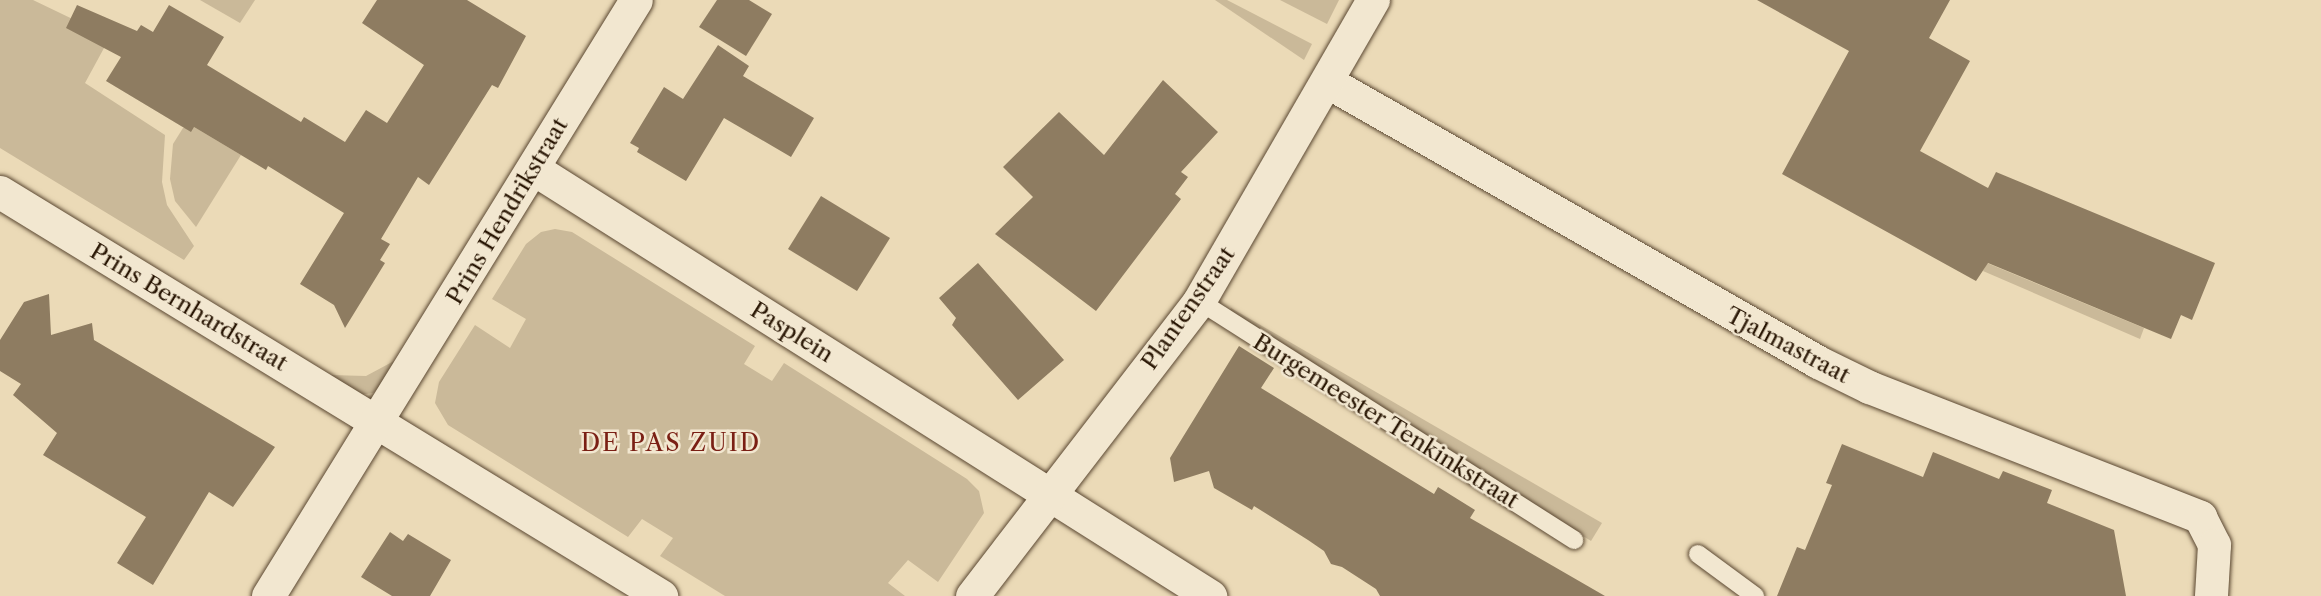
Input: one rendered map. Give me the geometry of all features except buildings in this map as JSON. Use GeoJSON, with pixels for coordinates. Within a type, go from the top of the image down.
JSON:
{"type":"FeatureCollection","features":[{"type":"Feature","properties":{"kind":"street","name":"Prins Hendrikstraat"},"geometry":{"type":"LineString","coordinates":[[268,596],[378,422],[636,0]]}},
{"type":"Feature","properties":{"kind":"street","name":"Plantenstraat"},"geometry":{"type":"LineString","coordinates":[[972,596],[1199,301],[1373,0]]}},
{"type":"Feature","properties":{"kind":"street","name":"Tjalmastraat"},"geometry":{"type":"LineString","coordinates":[[1328,82],[1818,362],[1869,387],[2200,517],[2214,545],[2211,596]]}},
{"type":"Feature","properties":{"kind":"street","name":"Pasplein"},"geometry":{"type":"LineString","coordinates":[[534,169],[1049,495]]}},
{"type":"Feature","properties":{"kind":"street","name":"Prins Bernhardstraat"},"geometry":{"type":"LineString","coordinates":[[0,192],[378,422]]}},
{"type":"Feature","properties":{"kind":"street"},"geometry":{"type":"LineString","coordinates":[[378,422],[661,596]]}},
{"type":"Feature","properties":{"kind":"street"},"geometry":{"type":"LineString","coordinates":[[1049,495],[1210,596]]}},
{"type":"Feature","properties":{"kind":"lane","name":"Burgemeester Tenkinkstraat"},"geometry":{"type":"LineString","coordinates":[[1199,301],[1574,540]]}},
{"type":"Feature","properties":{"kind":"lane"},"geometry":{"type":"LineString","coordinates":[[1698,554],[1755,596]]}},
{"type":"Feature","properties":{"kind":"shaded area"},"geometry":{"type":"Polygon","coordinates":[[[0,0],[33,0],[110,37],[85,83],[165,135],[162,182],[167,205],[194,246],[184,260],[0,148],[0,0]]]}},
{"type":"Feature","properties":{"kind":"shaded area"},"geometry":{"type":"Polygon","coordinates":[[[200,0],[255,0],[240,23],[200,0]]]}},
{"type":"Feature","properties":{"kind":"shaded area"},"geometry":{"type":"Polygon","coordinates":[[[1215,0],[1227,0],[1312,44],[1304,60],[1215,0]]]}},
{"type":"Feature","properties":{"kind":"shaded area"},"geometry":{"type":"Polygon","coordinates":[[[1280,0],[1339,0],[1327,24],[1280,0]]]}},
{"type":"Feature","properties":{"kind":"shaded area"},"geometry":{"type":"Polygon","coordinates":[[[194,127],[241,155],[196,227],[175,201],[170,179],[173,144],[183,128],[194,127]]]}},
{"type":"Feature","properties":{"kind":"shaded area"},"geometry":{"type":"Polygon","coordinates":[[[555,229],[572,232],[755,346],[744,364],[772,381],[784,363],[967,479],[979,491],[984,513],[938,582],[908,560],[888,583],[905,596],[725,596],[660,556],[673,538],[642,519],[628,537],[448,425],[435,403],[439,382],[475,325],[510,348],[526,319],[492,299],[526,244],[541,232],[555,229]]]}},
{"type":"Feature","properties":{"kind":"shaded area"},"geometry":{"type":"Polygon","coordinates":[[[1987,263],[2144,328],[2140,339],[1983,271],[1987,263]]]}},
{"type":"Feature","properties":{"kind":"shaded area"},"geometry":{"type":"Polygon","coordinates":[[[1231,308],[1602,523],[1591,541],[1229,312],[1231,308]]]}},
{"type":"Feature","properties":{"kind":"shaded area"},"geometry":{"type":"Polygon","coordinates":[[[394,361],[384,383],[373,393],[359,395],[330,375],[366,376],[394,361]]]}},
{"type":"Feature","properties":{"kind":"district","name":"DE PAS ZUID"},"geometry":{"type":"Point","coordinates":[671,443]}}]}
